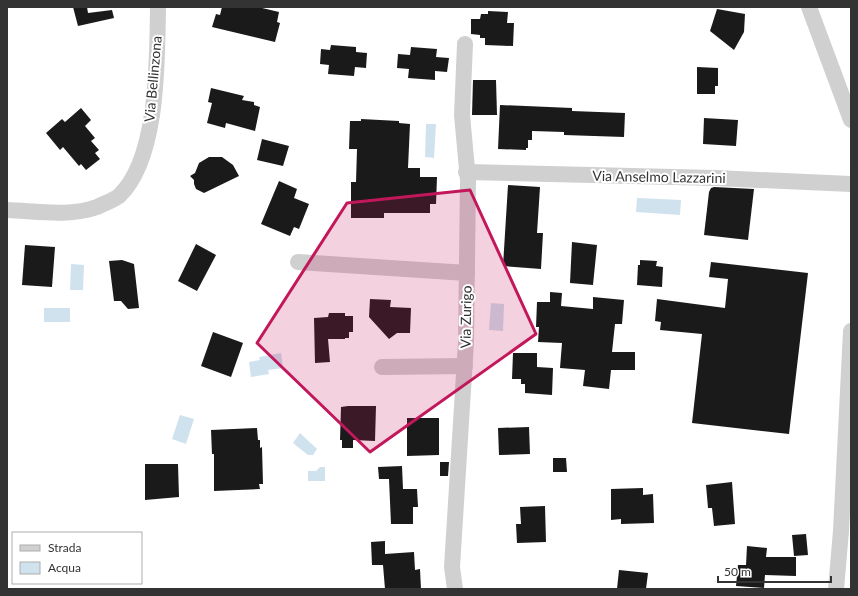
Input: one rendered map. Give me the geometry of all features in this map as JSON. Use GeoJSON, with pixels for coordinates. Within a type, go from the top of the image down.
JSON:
{"type":"FeatureCollection","features":[{"type":"Feature","properties":{"kind":"street","name":"Via Bellinzona"},"geometry":{"type":"LineString","coordinates":[[7,210],[67,213],[96,207],[118,196],[138,170],[151,118],[156,68],[158,7]]}},
{"type":"Feature","properties":{"kind":"street"},"geometry":{"type":"LineString","coordinates":[[809,7],[851,120]]}},
{"type":"Feature","properties":{"kind":"street","name":"Via Zurigo"},"geometry":{"type":"LineString","coordinates":[[455,589],[453,560],[465,366],[466,172],[462,115],[465,44]]}},
{"type":"Feature","properties":{"kind":"street","name":"Via Anselmo Lazzarini"},"geometry":{"type":"LineString","coordinates":[[466,172],[715,178],[851,184]]}},
{"type":"Feature","properties":{"kind":"street"},"geometry":{"type":"LineString","coordinates":[[298,262],[466,273]]}},
{"type":"Feature","properties":{"kind":"street"},"geometry":{"type":"LineString","coordinates":[[836,589],[841,532],[851,331]]}},
{"type":"Feature","properties":{"kind":"street"},"geometry":{"type":"LineString","coordinates":[[382,368],[465,366]]}},
{"type":"Feature","properties":{"kind":"highlighted area"},"geometry":{"type":"Polygon","coordinates":[[[470,190],[536,334],[370,452],[257,343],[347,203],[470,190]]]}},
{"type":"Feature","properties":{"kind":"water"},"geometry":{"type":"Polygon","coordinates":[[[426,124],[436,124],[434,158],[425,157],[426,124]]]}},
{"type":"Feature","properties":{"kind":"water"},"geometry":{"type":"Polygon","coordinates":[[[637,198],[681,200],[680,215],[636,212],[637,198]]]}},
{"type":"Feature","properties":{"kind":"water"},"geometry":{"type":"Polygon","coordinates":[[[71,264],[84,265],[83,290],[70,290],[71,264]]]}},
{"type":"Feature","properties":{"kind":"water"},"geometry":{"type":"Polygon","coordinates":[[[491,303],[504,304],[503,331],[489,330],[491,303]]]}},
{"type":"Feature","properties":{"kind":"water"},"geometry":{"type":"Polygon","coordinates":[[[44,308],[70,308],[70,322],[44,322],[44,308]]]}},
{"type":"Feature","properties":{"kind":"water"},"geometry":{"type":"Polygon","coordinates":[[[281,353],[283,368],[268,370],[269,374],[251,377],[249,362],[260,360],[259,357],[281,353]]]}},
{"type":"Feature","properties":{"kind":"water"},"geometry":{"type":"Polygon","coordinates":[[[180,415],[194,419],[186,444],[172,439],[180,415]]]}},
{"type":"Feature","properties":{"kind":"water"},"geometry":{"type":"Polygon","coordinates":[[[300,433],[317,449],[313,455],[308,455],[293,443],[300,433]]]}},
{"type":"Feature","properties":{"kind":"water"},"geometry":{"type":"Polygon","coordinates":[[[320,467],[325,467],[325,481],[308,481],[308,471],[316,471],[320,467]]]}},
{"type":"Feature","properties":{"kind":"building"},"geometry":{"type":"Polygon","coordinates":[[[73,7],[87,7],[88,13],[112,10],[114,18],[78,26],[73,7]]]}},
{"type":"Feature","properties":{"kind":"building"},"geometry":{"type":"Polygon","coordinates":[[[222,7],[258,7],[279,12],[277,22],[280,23],[275,42],[212,27],[216,14],[220,15],[222,7]]]}},
{"type":"Feature","properties":{"kind":"building"},"geometry":{"type":"Polygon","coordinates":[[[717,9],[745,14],[744,32],[734,50],[710,31],[717,9]]]}},
{"type":"Feature","properties":{"kind":"building"},"geometry":{"type":"Polygon","coordinates":[[[488,11],[508,12],[507,23],[514,23],[513,46],[485,45],[485,38],[480,38],[480,35],[471,34],[471,19],[480,19],[481,14],[488,14],[488,11]]]}},
{"type":"Feature","properties":{"kind":"building"},"geometry":{"type":"Polygon","coordinates":[[[331,45],[356,47],[356,52],[367,53],[366,68],[355,67],[354,76],[328,74],[329,65],[320,64],[321,49],[330,50],[331,45]]]}},
{"type":"Feature","properties":{"kind":"building"},"geometry":{"type":"Polygon","coordinates":[[[411,47],[437,49],[436,57],[449,58],[447,72],[435,71],[435,80],[408,78],[409,69],[397,68],[398,54],[410,55],[411,47]]]}},
{"type":"Feature","properties":{"kind":"building"},"geometry":{"type":"Polygon","coordinates":[[[697,67],[718,68],[718,86],[715,86],[715,94],[697,94],[697,67]]]}},
{"type":"Feature","properties":{"kind":"building"},"geometry":{"type":"Polygon","coordinates":[[[473,80],[496,80],[497,115],[472,115],[473,80]]]}},
{"type":"Feature","properties":{"kind":"building"},"geometry":{"type":"Polygon","coordinates":[[[211,88],[244,96],[242,100],[254,102],[254,105],[260,107],[255,131],[226,123],[225,128],[207,123],[212,103],[208,102],[211,88]]]}},
{"type":"Feature","properties":{"kind":"building"},"geometry":{"type":"Polygon","coordinates":[[[500,105],[572,108],[572,111],[625,113],[624,137],[564,135],[564,132],[532,131],[532,140],[528,140],[528,148],[526,148],[526,150],[498,149],[500,105]]]}},
{"type":"Feature","properties":{"kind":"building"},"geometry":{"type":"Polygon","coordinates":[[[81,108],[91,120],[85,126],[95,138],[91,141],[99,150],[95,153],[100,159],[86,170],[81,164],[79,166],[63,147],[60,150],[46,133],[62,119],[65,122],[81,108]]]}},
{"type":"Feature","properties":{"kind":"building"},"geometry":{"type":"Polygon","coordinates":[[[704,118],[738,120],[736,146],[703,144],[704,118]]]}},
{"type":"Feature","properties":{"kind":"building"},"geometry":{"type":"Polygon","coordinates":[[[361,119],[399,121],[399,123],[410,124],[408,168],[420,168],[420,177],[437,177],[436,204],[430,204],[430,213],[384,213],[384,218],[351,218],[351,182],[356,182],[357,149],[349,149],[350,121],[361,121],[361,119]]]}},
{"type":"Feature","properties":{"kind":"building"},"geometry":{"type":"Polygon","coordinates":[[[262,139],[289,146],[283,166],[257,160],[262,139]]]}},
{"type":"Feature","properties":{"kind":"building"},"geometry":{"type":"Polygon","coordinates":[[[209,157],[222,157],[233,165],[239,176],[204,193],[196,189],[194,180],[190,176],[195,173],[199,163],[209,157]]]}},
{"type":"Feature","properties":{"kind":"building"},"geometry":{"type":"Polygon","coordinates":[[[279,181],[297,189],[294,198],[309,204],[299,229],[294,227],[290,236],[261,224],[279,181]]]}},
{"type":"Feature","properties":{"kind":"building"},"geometry":{"type":"Polygon","coordinates":[[[508,185],[540,187],[537,233],[543,233],[541,269],[503,266],[508,185]]]}},
{"type":"Feature","properties":{"kind":"building"},"geometry":{"type":"Polygon","coordinates":[[[711,188],[754,189],[748,240],[704,235],[709,192],[711,188]]]}},
{"type":"Feature","properties":{"kind":"building"},"geometry":{"type":"Polygon","coordinates":[[[572,242],[597,245],[593,285],[570,283],[572,242]]]}},
{"type":"Feature","properties":{"kind":"building"},"geometry":{"type":"Polygon","coordinates":[[[196,244],[216,255],[197,291],[178,281],[196,244]]]}},
{"type":"Feature","properties":{"kind":"building"},"geometry":{"type":"Polygon","coordinates":[[[25,245],[55,247],[52,287],[22,285],[25,245]]]}},
{"type":"Feature","properties":{"kind":"building"},"geometry":{"type":"Polygon","coordinates":[[[122,260],[134,264],[139,308],[128,309],[121,301],[114,301],[109,261],[122,260]]]}},
{"type":"Feature","properties":{"kind":"building"},"geometry":{"type":"Polygon","coordinates":[[[640,260],[657,261],[656,266],[663,267],[662,287],[637,285],[638,265],[640,265],[640,260]]]}},
{"type":"Feature","properties":{"kind":"building"},"geometry":{"type":"Polygon","coordinates":[[[711,262],[808,273],[789,434],[692,423],[702,334],[660,330],[661,322],[655,321],[657,299],[725,308],[728,279],[709,277],[711,262]]]}},
{"type":"Feature","properties":{"kind":"building"},"geometry":{"type":"Polygon","coordinates":[[[550,292],[562,293],[561,306],[593,309],[593,297],[624,300],[622,324],[615,324],[612,352],[635,352],[635,370],[611,370],[609,389],[583,386],[585,370],[560,368],[562,343],[538,342],[539,327],[536,327],[537,302],[550,302],[550,292]]]}},
{"type":"Feature","properties":{"kind":"building"},"geometry":{"type":"Polygon","coordinates":[[[370,299],[391,300],[390,307],[411,308],[410,333],[397,333],[389,339],[369,317],[370,299]]]}},
{"type":"Feature","properties":{"kind":"building"},"geometry":{"type":"Polygon","coordinates":[[[329,313],[345,313],[345,316],[353,316],[353,332],[349,332],[349,338],[328,339],[330,362],[315,363],[314,318],[328,317],[329,313]]]}},
{"type":"Feature","properties":{"kind":"building"},"geometry":{"type":"Polygon","coordinates":[[[213,332],[243,343],[231,377],[201,366],[213,332]]]}},
{"type":"Feature","properties":{"kind":"building"},"geometry":{"type":"Polygon","coordinates":[[[513,353],[537,353],[537,367],[553,368],[552,395],[525,393],[525,384],[521,384],[521,379],[512,379],[513,353]]]}},
{"type":"Feature","properties":{"kind":"building"},"geometry":{"type":"Polygon","coordinates":[[[376,406],[375,441],[353,440],[353,448],[342,448],[342,440],[340,440],[341,407],[376,406]]]}},
{"type":"Feature","properties":{"kind":"building"},"geometry":{"type":"Polygon","coordinates":[[[407,418],[439,418],[439,455],[407,456],[407,418]]]}},
{"type":"Feature","properties":{"kind":"building"},"geometry":{"type":"Polygon","coordinates":[[[529,427],[530,454],[499,455],[498,428],[529,427]]]}},
{"type":"Feature","properties":{"kind":"building"},"geometry":{"type":"Polygon","coordinates":[[[257,428],[260,448],[262,447],[263,484],[259,484],[260,489],[214,491],[214,454],[212,454],[211,430],[257,428]]]}},
{"type":"Feature","properties":{"kind":"building"},"geometry":{"type":"Polygon","coordinates":[[[553,458],[566,458],[567,472],[553,472],[553,458]]]}},
{"type":"Feature","properties":{"kind":"building"},"geometry":{"type":"Polygon","coordinates":[[[440,462],[449,462],[448,476],[440,476],[440,462]]]}},
{"type":"Feature","properties":{"kind":"building"},"geometry":{"type":"Polygon","coordinates":[[[145,464],[178,464],[179,497],[145,500],[145,464]]]}},
{"type":"Feature","properties":{"kind":"building"},"geometry":{"type":"Polygon","coordinates":[[[402,466],[403,489],[417,489],[418,507],[413,507],[413,524],[391,524],[389,479],[379,479],[378,467],[402,466]]]}},
{"type":"Feature","properties":{"kind":"building"},"geometry":{"type":"Polygon","coordinates":[[[732,482],[735,524],[714,526],[712,508],[708,508],[706,485],[732,482]]]}},
{"type":"Feature","properties":{"kind":"building"},"geometry":{"type":"Polygon","coordinates":[[[643,488],[643,495],[653,494],[654,523],[621,524],[621,519],[611,520],[611,489],[643,488]]]}},
{"type":"Feature","properties":{"kind":"building"},"geometry":{"type":"Polygon","coordinates":[[[545,506],[546,542],[517,543],[516,524],[521,524],[520,507],[545,506]]]}},
{"type":"Feature","properties":{"kind":"building"},"geometry":{"type":"Polygon","coordinates":[[[806,534],[808,555],[794,556],[792,535],[806,534]]]}},
{"type":"Feature","properties":{"kind":"building"},"geometry":{"type":"Polygon","coordinates":[[[385,541],[385,554],[414,552],[415,570],[420,569],[421,589],[385,589],[383,565],[372,565],[371,542],[385,541]]]}},
{"type":"Feature","properties":{"kind":"building"},"geometry":{"type":"Polygon","coordinates":[[[747,546],[767,548],[766,557],[796,557],[796,576],[765,575],[764,588],[736,586],[738,565],[746,565],[747,546]]]}},
{"type":"Feature","properties":{"kind":"building"},"geometry":{"type":"Polygon","coordinates":[[[619,570],[648,573],[646,589],[617,589],[619,570]]]}}]}
